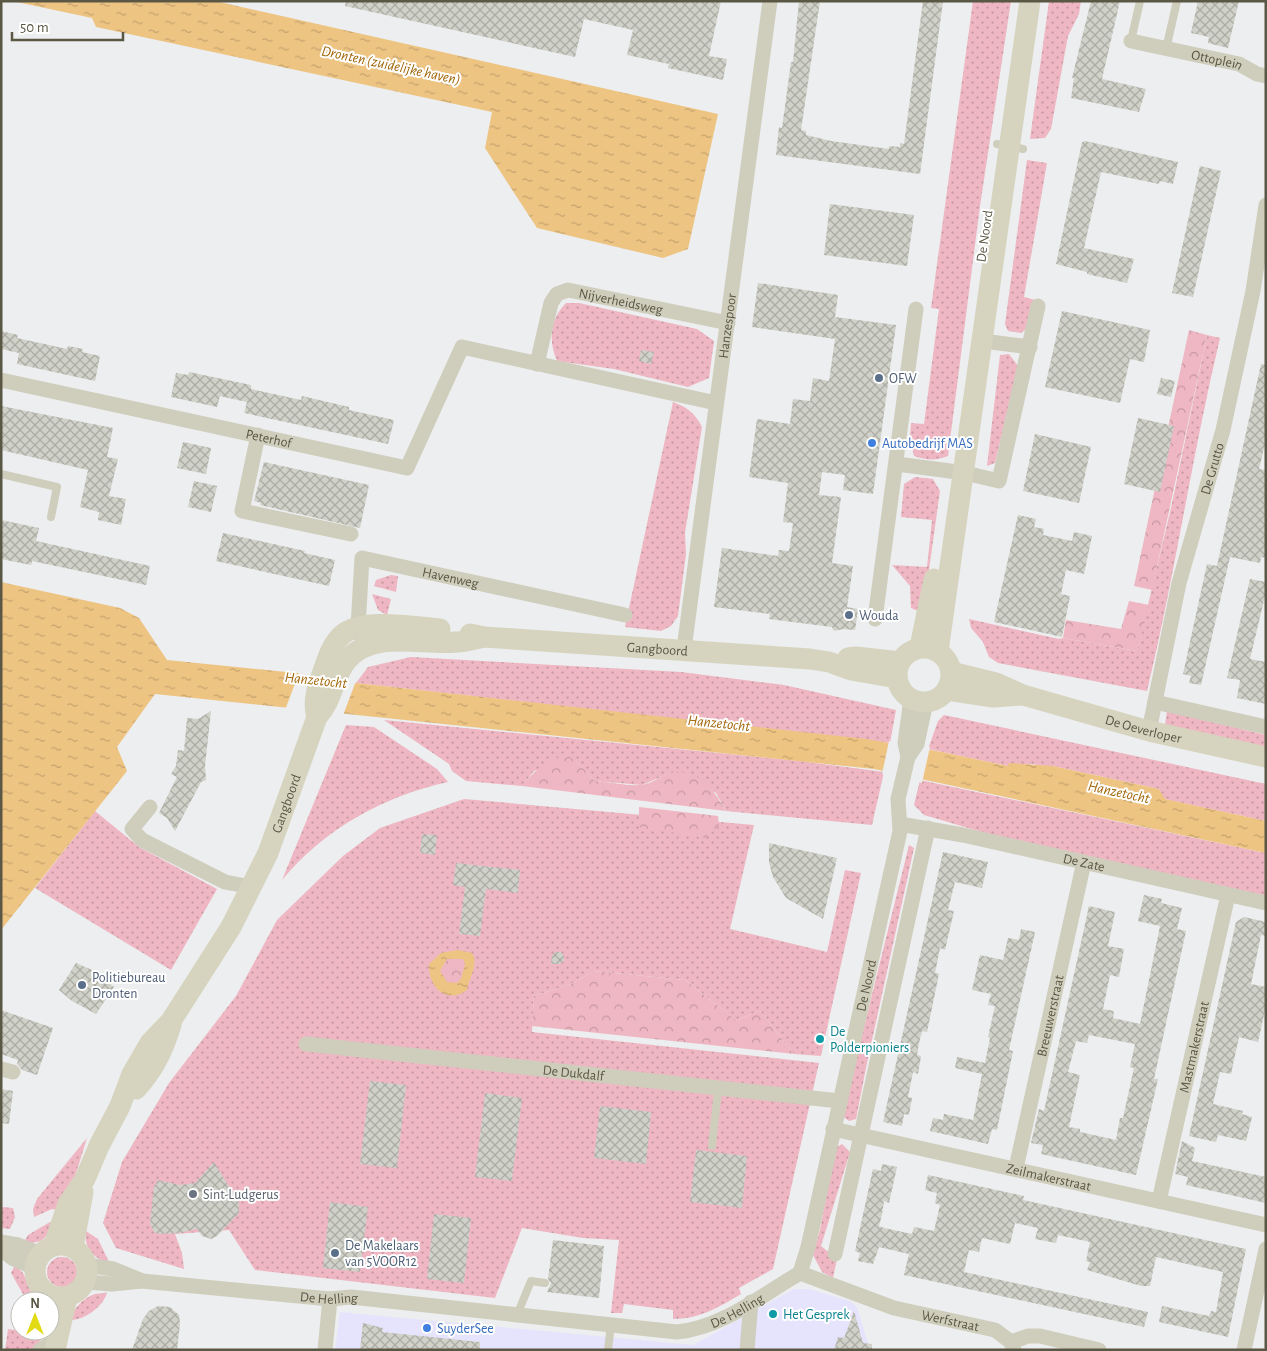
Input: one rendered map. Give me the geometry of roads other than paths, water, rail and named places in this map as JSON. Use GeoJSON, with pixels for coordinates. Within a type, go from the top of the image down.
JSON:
{"type":"FeatureCollection","features":[{"type":"Feature","properties":{"kind":"main road","name":"De Noord"},"geometry":{"type":"LineString","coordinates":[[929,649],[1010,147],[1016,1]]}},
{"type":"Feature","properties":{"kind":"main road","name":"De Noord"},"geometry":{"type":"LineString","coordinates":[[959,472],[983,341],[1030,1]]}},
{"type":"Feature","properties":{"kind":"main road","name":"Gangboord"},"geometry":{"type":"LineString","coordinates":[[51,1254],[68,1204],[85,1179],[99,1146],[120,1106],[132,1074],[143,1054],[150,1043],[172,1022],[231,927],[268,853],[314,725],[326,707],[330,676],[347,661],[361,637],[393,626],[459,631],[484,637],[829,662],[856,657],[898,670]]}},
{"type":"Feature","properties":{"kind":"main road"},"geometry":{"type":"LineString","coordinates":[[929,649],[944,656],[949,681],[941,696],[917,708],[899,686],[898,670],[908,652],[929,649]]}},
{"type":"Feature","properties":{"kind":"main road","name":"De Oeverloper"},"geometry":{"type":"LineString","coordinates":[[949,681],[993,697],[1023,695],[1149,731],[1266,757]]}},
{"type":"Feature","properties":{"kind":"main road"},"geometry":{"type":"LineString","coordinates":[[47,1291],[38,1283],[51,1254],[82,1255],[86,1274],[78,1291],[60,1296]]}},
{"type":"Feature","properties":{"kind":"street","name":"Hanzespoor"},"geometry":{"type":"LineString","coordinates":[[684,650],[770,1]]}},
{"type":"Feature","properties":{"kind":"street","name":"Ottoplein"},"geometry":{"type":"LineString","coordinates":[[1132,41],[1239,64],[1257,74],[1266,76]]}},
{"type":"Feature","properties":{"kind":"street","name":"De Grutto"},"geometry":{"type":"LineString","coordinates":[[1149,731],[1179,582],[1227,411],[1253,291],[1266,205]]}},
{"type":"Feature","properties":{"kind":"street","name":"Nijverheidsweg"},"geometry":{"type":"LineString","coordinates":[[537,364],[551,303],[557,294],[568,290],[728,323]]}},
{"type":"Feature","properties":{"kind":"street"},"geometry":{"type":"LineString","coordinates":[[897,464],[959,472],[999,481],[1038,306]]}},
{"type":"Feature","properties":{"kind":"street"},"geometry":{"type":"LineString","coordinates":[[875,619],[897,464],[916,308]]}},
{"type":"Feature","properties":{"kind":"street"},"geometry":{"type":"LineString","coordinates":[[983,341],[1030,347]]}},
{"type":"Feature","properties":{"kind":"street","name":"Peterhof"},"geometry":{"type":"LineString","coordinates":[[1,380],[407,468],[462,347],[537,364]]}},
{"type":"Feature","properties":{"kind":"street"},"geometry":{"type":"LineString","coordinates":[[537,364],[716,403]]}},
{"type":"Feature","properties":{"kind":"street"},"geometry":{"type":"LineString","coordinates":[[258,435],[242,512],[351,534]]}},
{"type":"Feature","properties":{"kind":"street","name":"Havenweg"},"geometry":{"type":"LineString","coordinates":[[361,637],[362,558],[624,615]]}},
{"type":"Feature","properties":{"kind":"street","name":"De Oeverloper"},"geometry":{"type":"LineString","coordinates":[[1155,702],[1266,727]]}},
{"type":"Feature","properties":{"kind":"street","name":"De Noord"},"geometry":{"type":"LineString","coordinates":[[800,1272],[808,1247],[900,824],[898,799],[908,757],[917,744],[917,708]]}},
{"type":"Feature","properties":{"kind":"street"},"geometry":{"type":"LineString","coordinates":[[150,808],[132,829],[142,840],[225,882],[250,887]]}},
{"type":"Feature","properties":{"kind":"street","name":"De Zate"},"geometry":{"type":"LineString","coordinates":[[900,824],[928,828],[1266,903]]}},
{"type":"Feature","properties":{"kind":"street","name":"De Noord"},"geometry":{"type":"LineString","coordinates":[[835,1254],[928,828]]}},
{"type":"Feature","properties":{"kind":"street","name":"Breeuwerstraat"},"geometry":{"type":"LineString","coordinates":[[1016,1168],[1084,862]]}},
{"type":"Feature","properties":{"kind":"street","name":"Mastmakerstraat"},"geometry":{"type":"LineString","coordinates":[[1159,1201],[1228,895]]}},
{"type":"Feature","properties":{"kind":"street","name":"De Dukdalf"},"geometry":{"type":"LineString","coordinates":[[306,1044],[840,1102]]}},
{"type":"Feature","properties":{"kind":"street","name":"Zeilmakerstraat"},"geometry":{"type":"LineString","coordinates":[[833,1129],[1016,1168],[1266,1225]]}},
{"type":"Feature","properties":{"kind":"street"},"geometry":{"type":"LineString","coordinates":[[1,1242],[51,1254]]}},
{"type":"Feature","properties":{"kind":"street"},"geometry":{"type":"LineString","coordinates":[[1,1249],[12,1258],[51,1254]]}},
{"type":"Feature","properties":{"kind":"street"},"geometry":{"type":"LineString","coordinates":[[1244,1350],[1266,1249]]}},
{"type":"Feature","properties":{"kind":"street","name":"De Helling"},"geometry":{"type":"LineString","coordinates":[[86,1274],[112,1284],[142,1281],[330,1299],[351,1297],[677,1332],[694,1330],[712,1324],[800,1272]]}},
{"type":"Feature","properties":{"kind":"street","name":"Werfstraat"},"geometry":{"type":"LineString","coordinates":[[800,1272],[894,1308],[995,1330],[1012,1346],[1028,1336],[1040,1336],[1099,1350]]}},
{"type":"Feature","properties":{"kind":"street"},"geometry":{"type":"LineString","coordinates":[[325,1350],[330,1299]]}},
{"type":"Feature","properties":{"kind":"street"},"geometry":{"type":"LineString","coordinates":[[747,1350],[751,1302]]}},
{"type":"Feature","properties":{"kind":"lane","name":"Ottoplein"},"geometry":{"type":"LineString","coordinates":[[1132,41],[1140,1]]}},
{"type":"Feature","properties":{"kind":"lane"},"geometry":{"type":"LineString","coordinates":[[1166,49],[1178,1]]}},
{"type":"Feature","properties":{"kind":"lane"},"geometry":{"type":"LineString","coordinates":[[1,474],[57,486],[51,517]]}},
{"type":"Feature","properties":{"kind":"lane"},"geometry":{"type":"LineString","coordinates":[[712,1146],[718,1090]]}},
{"type":"Feature","properties":{"kind":"lane"},"geometry":{"type":"LineString","coordinates":[[517,1314],[532,1281],[546,1283]]}},
{"type":"Feature","properties":{"kind":"lane"},"geometry":{"type":"LineString","coordinates":[[608,1350],[611,1324]]}},
{"type":"Feature","properties":{"kind":"water","name":"Dronten (zuidelijke haven)"},"geometry":{"type":"Polygon","coordinates":[[[12,1],[215,1],[718,114],[688,249],[663,258],[537,228],[485,148],[492,112],[96,27],[92,18],[12,1]]]}},
{"type":"Feature","properties":{"kind":"water","name":"Hanzetocht"},"geometry":{"type":"Polygon","coordinates":[[[1,582],[120,608],[139,618],[167,660],[297,673],[356,683],[866,739],[1008,766],[1009,763],[1053,766],[1159,789],[1165,799],[1266,821],[1266,853],[874,769],[155,694],[117,747],[127,771],[1,930],[1,582]]]}},
{"type":"Feature","properties":{"kind":"water"},"geometry":{"type":"Polygon","coordinates":[[[458,950],[472,953],[474,966],[467,990],[452,996],[445,994],[435,986],[429,972],[429,964],[441,953],[458,950]],[[447,959],[440,971],[447,982],[457,983],[461,979],[465,964],[463,959],[447,959]]]}},
{"type":"Feature","properties":{"kind":"place","name":"OFW"},"geometry":{"type":"Point","coordinates":[879,378]}},
{"type":"Feature","properties":{"kind":"place","name":"Autobedrijf MAS"},"geometry":{"type":"Point","coordinates":[872,443]}},
{"type":"Feature","properties":{"kind":"place","name":"Wouda"},"geometry":{"type":"Point","coordinates":[849,615]}},
{"type":"Feature","properties":{"kind":"place","name":"Politiebureau Dronten"},"geometry":{"type":"Point","coordinates":[82,985]}},
{"type":"Feature","properties":{"kind":"place","name":"De Polderpioniers"},"geometry":{"type":"Point","coordinates":[820,1039]}},
{"type":"Feature","properties":{"kind":"place","name":"Sint-Ludgerus"},"geometry":{"type":"Point","coordinates":[193,1194]}},
{"type":"Feature","properties":{"kind":"place","name":"De Makelaars van 5VOOR12"},"geometry":{"type":"Point","coordinates":[335,1253]}},
{"type":"Feature","properties":{"kind":"place","name":"Het Gesprek"},"geometry":{"type":"Point","coordinates":[773,1314]}},
{"type":"Feature","properties":{"kind":"place","name":"SuyderSee"},"geometry":{"type":"Point","coordinates":[427,1328]}}]}
